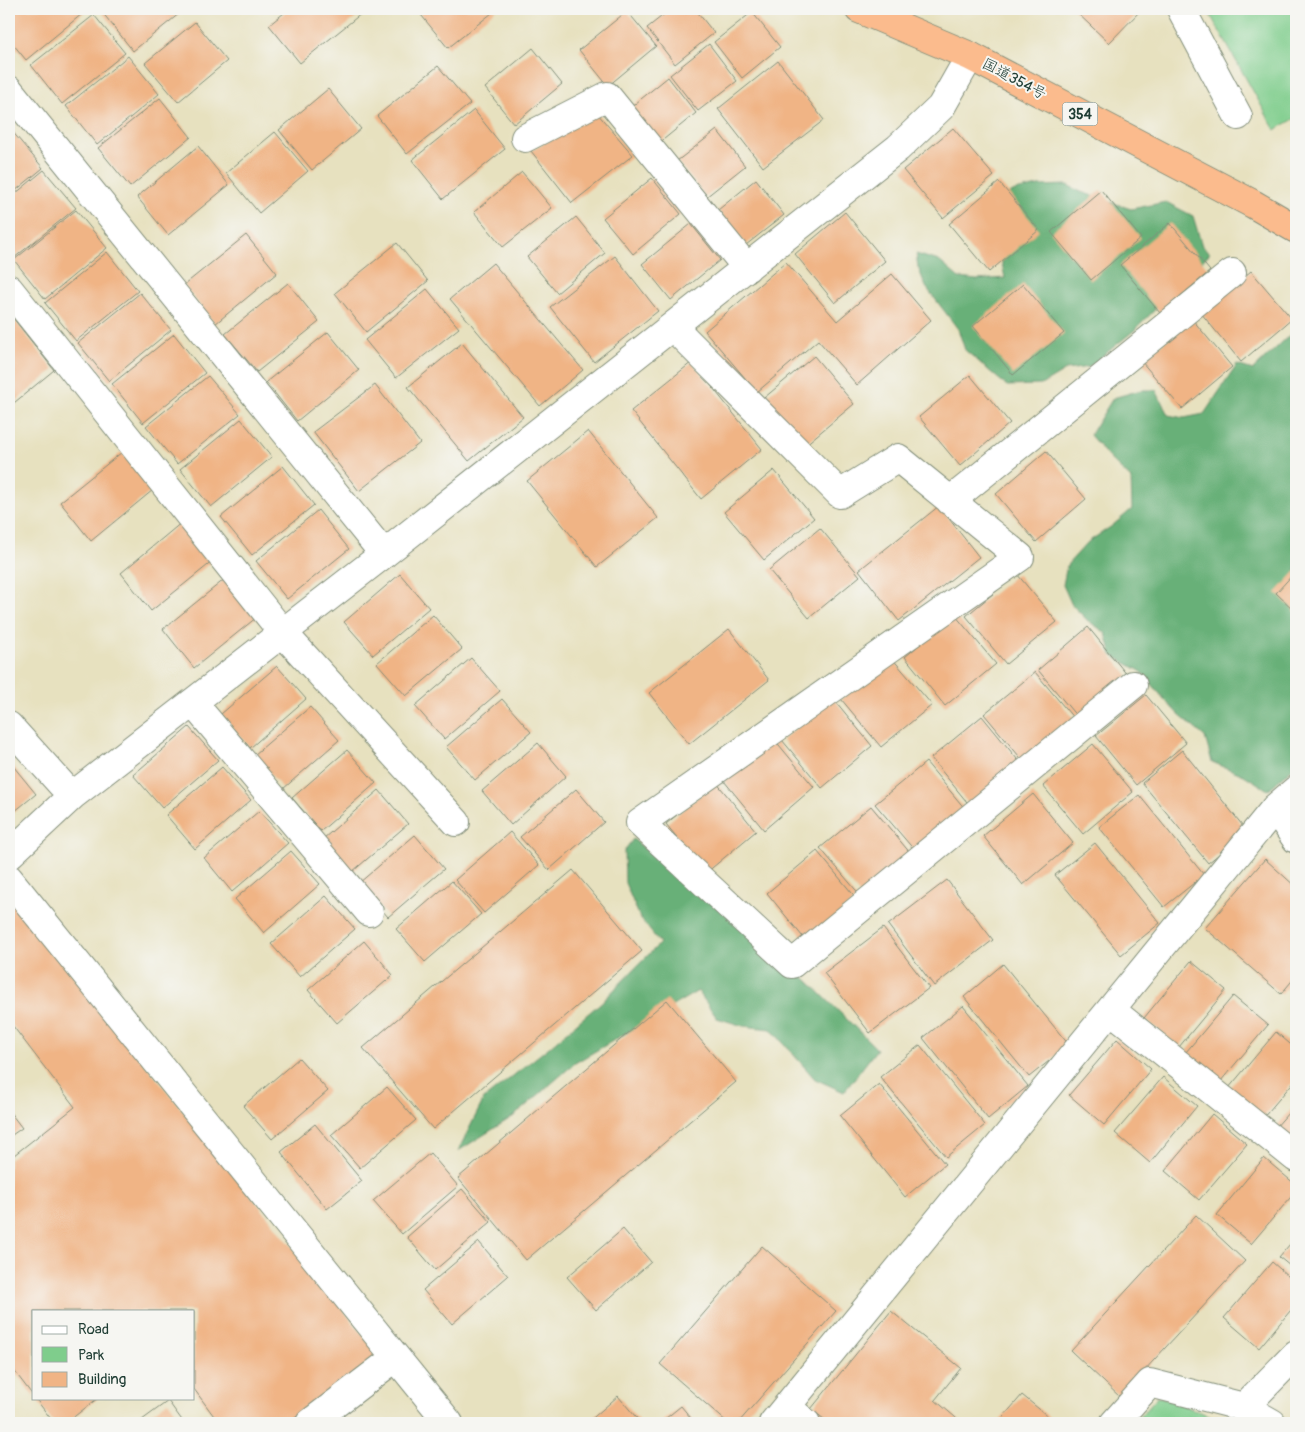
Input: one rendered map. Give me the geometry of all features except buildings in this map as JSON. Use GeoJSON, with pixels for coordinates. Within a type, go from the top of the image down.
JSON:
{"type":"FeatureCollection","features":[{"type":"Feature","properties":{"kind":"highway","name":"国道354号"},"geometry":{"type":"LineString","coordinates":[[859,9],[970,56],[1253,204],[1296,229]]}},
{"type":"Feature","properties":{"kind":"street"},"geometry":{"type":"LineString","coordinates":[[1181,9],[1238,116]]}},
{"type":"Feature","properties":{"kind":"street"},"geometry":{"type":"LineString","coordinates":[[9,855],[72,796],[384,554],[898,148],[941,107],[970,56]]}},
{"type":"Feature","properties":{"kind":"street"},"geometry":{"type":"LineString","coordinates":[[9,90],[384,554]]}},
{"type":"Feature","properties":{"kind":"street"},"geometry":{"type":"LineString","coordinates":[[525,138],[606,96],[747,268]]}},
{"type":"Feature","properties":{"kind":"street"},"geometry":{"type":"LineString","coordinates":[[950,501],[1232,272]]}},
{"type":"Feature","properties":{"kind":"street"},"geometry":{"type":"LineString","coordinates":[[9,289],[283,633],[456,822]]}},
{"type":"Feature","properties":{"kind":"street"},"geometry":{"type":"LineString","coordinates":[[672,327],[840,494],[898,458],[1020,557],[640,823],[792,964],[1133,685]]}},
{"type":"Feature","properties":{"kind":"street"},"geometry":{"type":"LineString","coordinates":[[193,703],[368,912]]}},
{"type":"Feature","properties":{"kind":"street"},"geometry":{"type":"LineString","coordinates":[[9,726],[72,796]]}},
{"type":"Feature","properties":{"kind":"street"},"geometry":{"type":"LineString","coordinates":[[789,1418],[1110,1010],[1275,808],[1296,790]]}},
{"type":"Feature","properties":{"kind":"street"},"geometry":{"type":"LineString","coordinates":[[1275,808],[1296,839]]}},
{"type":"Feature","properties":{"kind":"street"},"geometry":{"type":"LineString","coordinates":[[9,878],[449,1423]]}},
{"type":"Feature","properties":{"kind":"street"},"geometry":{"type":"LineString","coordinates":[[1110,1010],[1296,1158]]}},
{"type":"Feature","properties":{"kind":"street"},"geometry":{"type":"LineString","coordinates":[[1244,1407],[1296,1354]]}},
{"type":"Feature","properties":{"kind":"street"},"geometry":{"type":"LineString","coordinates":[[310,1423],[395,1358]]}},
{"type":"Feature","properties":{"kind":"street"},"geometry":{"type":"LineString","coordinates":[[1114,1423],[1150,1383],[1244,1407],[1272,1423]]}},
{"type":"Feature","properties":{"kind":"green space"},"geometry":{"type":"Polygon","coordinates":[[[1207,9],[1296,9],[1296,118],[1275,130],[1207,9]]]}},
{"type":"Feature","properties":{"kind":"green space"},"geometry":{"type":"Polygon","coordinates":[[[1067,185],[1081,192],[1131,209],[1166,202],[1193,216],[1202,246],[1210,253],[1136,329],[1089,367],[1066,370],[1041,385],[1007,386],[965,350],[958,329],[926,287],[918,267],[916,254],[939,261],[959,278],[977,280],[1005,278],[999,249],[975,211],[1015,191],[1038,186],[1067,185]]]}},
{"type":"Feature","properties":{"kind":"green space"},"geometry":{"type":"Polygon","coordinates":[[[1296,329],[1296,765],[1268,790],[1244,775],[1212,762],[1205,737],[1178,714],[1142,672],[1112,655],[1106,633],[1087,620],[1072,605],[1063,585],[1067,565],[1088,542],[1112,526],[1132,509],[1131,479],[1110,459],[1090,435],[1113,398],[1141,390],[1156,390],[1168,415],[1184,418],[1204,414],[1237,365],[1253,370],[1296,329]]]}},
{"type":"Feature","properties":{"kind":"green space"},"geometry":{"type":"Polygon","coordinates":[[[633,839],[807,980],[877,1049],[844,1092],[815,1079],[771,1029],[743,1026],[717,1018],[698,991],[575,1063],[514,1116],[458,1151],[484,1099],[604,1000],[660,943],[640,918],[625,883],[624,851],[633,839]]]}},
{"type":"Feature","properties":{"kind":"green space"},"geometry":{"type":"Polygon","coordinates":[[[1158,1396],[1229,1423],[1134,1423],[1158,1396]]]}}]}
